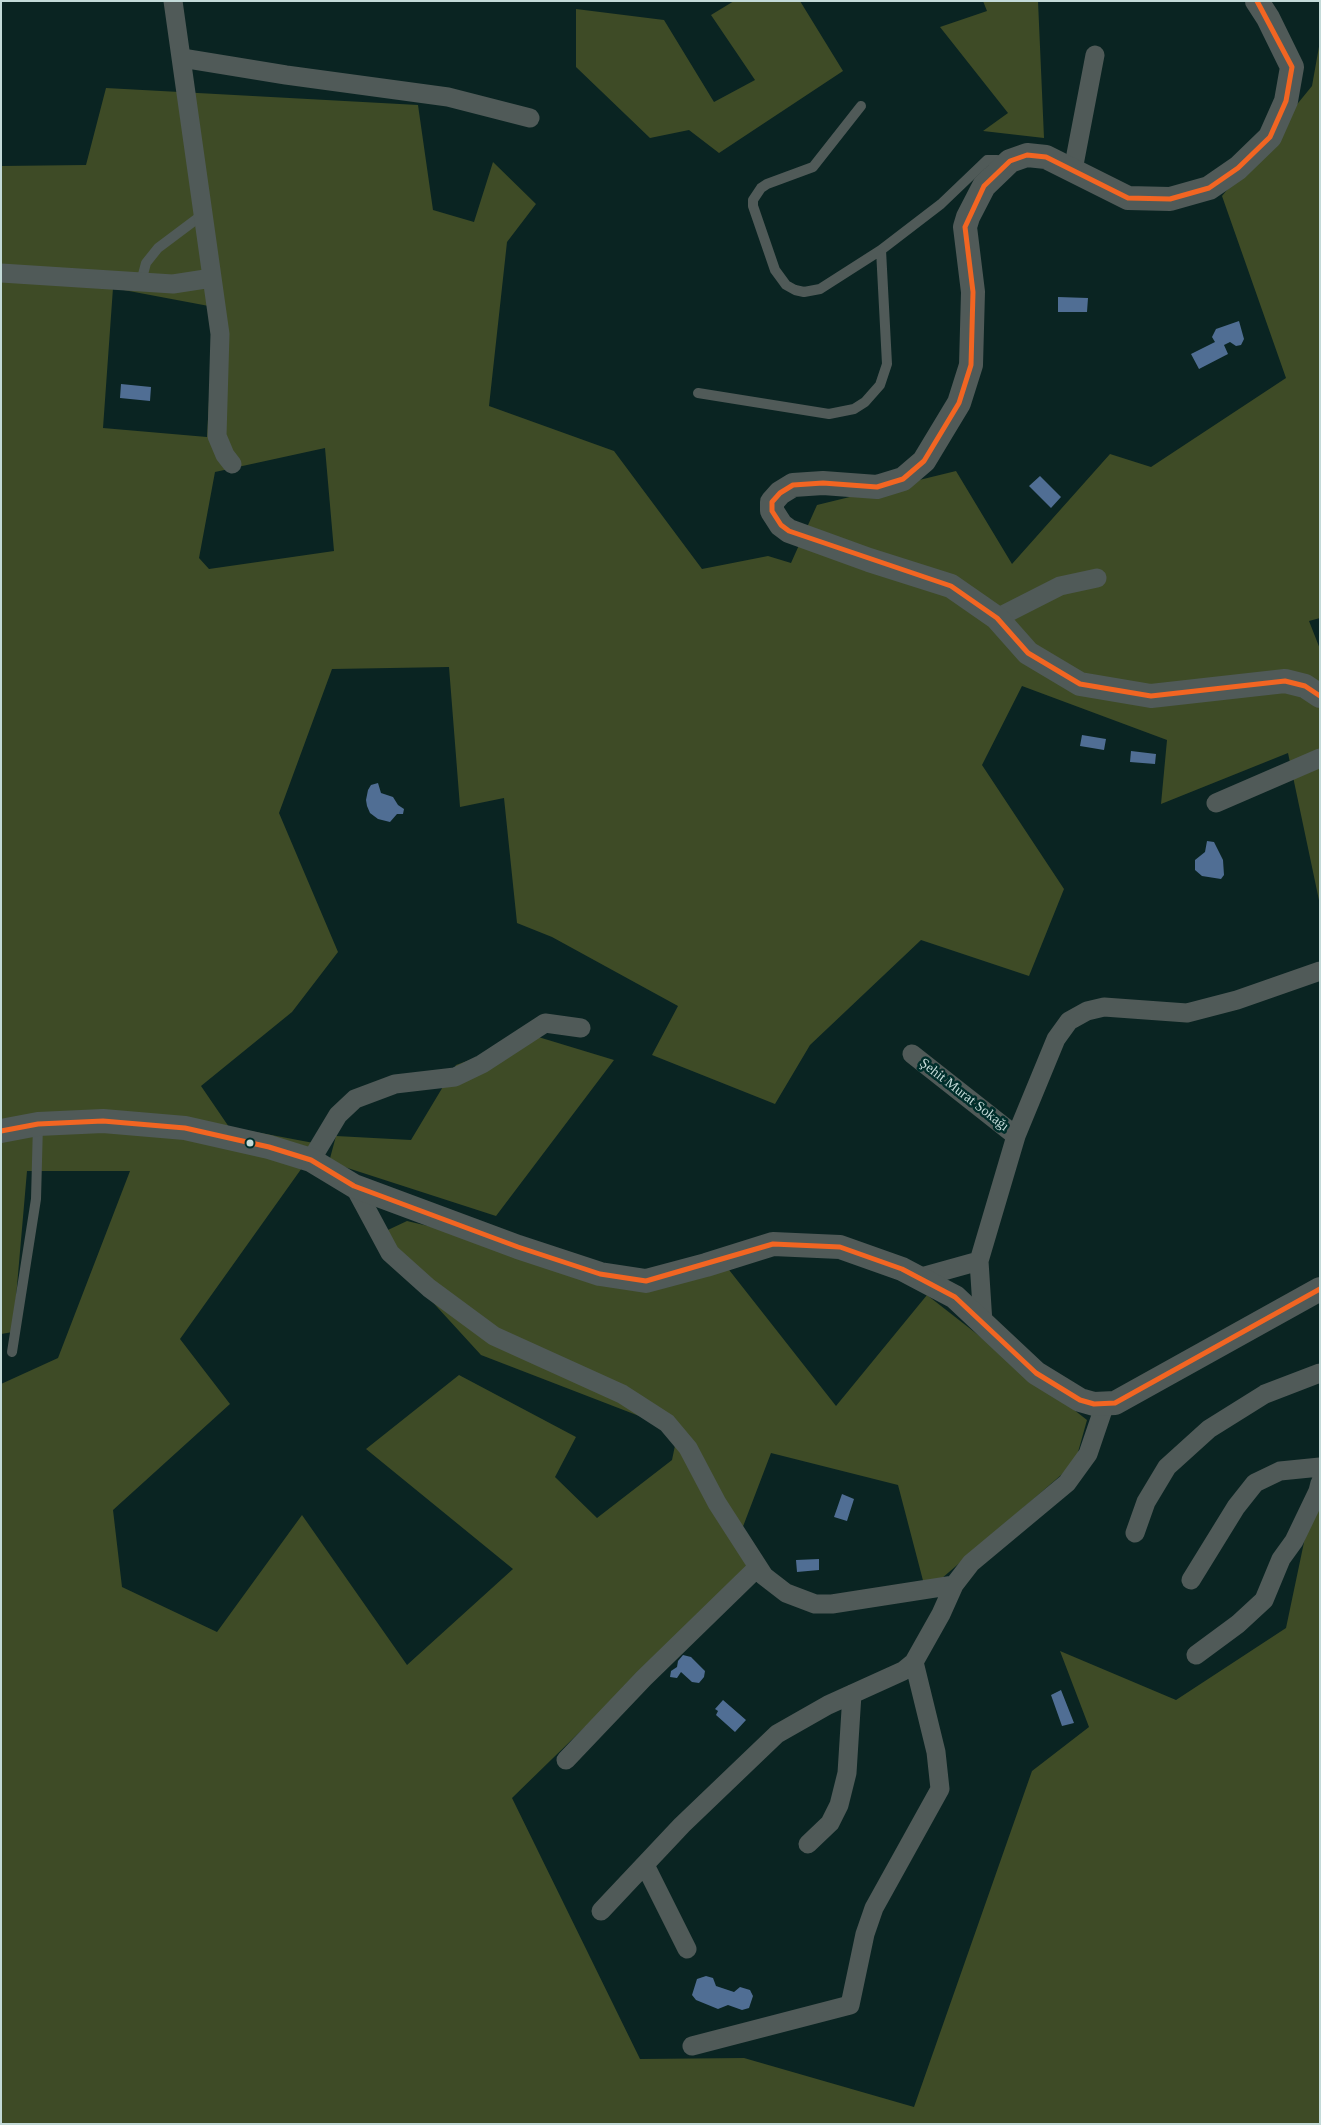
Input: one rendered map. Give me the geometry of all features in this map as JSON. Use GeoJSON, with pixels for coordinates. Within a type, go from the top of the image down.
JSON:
{"type":"FeatureCollection","features":[{"type":"Feature","properties":{"kind":"street"},"geometry":{"type":"LineString","coordinates":[[173,1],[221,348],[216,426],[220,446],[232,464]]}},
{"type":"Feature","properties":{"kind":"street"},"geometry":{"type":"LineString","coordinates":[[1256,1],[1268,18],[1292,67],[1286,101],[1270,137],[1238,168],[1208,188],[1170,199],[1128,198],[1046,156],[1017,157],[1004,166],[984,186],[968,217],[966,227],[973,292],[970,365],[959,403],[924,461],[903,479],[877,487],[823,483],[793,485],[780,493],[772,502],[772,511],[781,525],[789,530],[869,560],[951,586],[997,618],[1028,653],[1080,684],[1151,696],[1285,682],[1305,686],[1320,696]]}},
{"type":"Feature","properties":{"kind":"street"},"geometry":{"type":"LineString","coordinates":[[1073,170],[1095,55]]}},
{"type":"Feature","properties":{"kind":"street"},"geometry":{"type":"LineString","coordinates":[[182,58],[286,75],[432,95],[472,102],[530,118]]}},
{"type":"Feature","properties":{"kind":"street"},"geometry":{"type":"LineString","coordinates":[[1,273],[174,284],[212,278]]}},
{"type":"Feature","properties":{"kind":"street"},"geometry":{"type":"LineString","coordinates":[[997,618],[1060,586],[1097,578]]}},
{"type":"Feature","properties":{"kind":"street"},"geometry":{"type":"LineString","coordinates":[[1216,803],[1320,758]]}},
{"type":"Feature","properties":{"kind":"street"},"geometry":{"type":"LineString","coordinates":[[984,1323],[980,1261],[1016,1136],[1056,1039],[1069,1021],[1087,1011],[1104,1007],[1187,1013],[1237,1000],[1320,971]]}},
{"type":"Feature","properties":{"kind":"street"},"geometry":{"type":"LineString","coordinates":[[311,1160],[338,1115],[355,1099],[394,1084],[455,1077],[482,1064],[545,1023],[581,1028]]}},
{"type":"Feature","properties":{"kind":"street","name":"Şehit Murat Sokağı"},"geometry":{"type":"LineString","coordinates":[[912,1054],[1016,1136]]}},
{"type":"Feature","properties":{"kind":"street"},"geometry":{"type":"LineString","coordinates":[[1,1131],[38,1124],[103,1121],[184,1128],[269,1147],[311,1160],[354,1186],[518,1247],[600,1274],[646,1281],[706,1266],[773,1244],[840,1247],[902,1269],[955,1296],[1036,1373],[1080,1400],[1094,1404],[1116,1403],[1320,1289]]}},
{"type":"Feature","properties":{"kind":"street"},"geometry":{"type":"LineString","coordinates":[[354,1186],[390,1253],[429,1288],[479,1326],[494,1336],[622,1394],[668,1423],[688,1448],[717,1503],[764,1576],[786,1594],[815,1604],[832,1604],[954,1585]]}},
{"type":"Feature","properties":{"kind":"street"},"geometry":{"type":"LineString","coordinates":[[918,1278],[980,1261]]}},
{"type":"Feature","properties":{"kind":"street"},"geometry":{"type":"LineString","coordinates":[[1136,1533],[1146,1502],[1167,1468],[1209,1429],[1265,1394],[1320,1373]]}},
{"type":"Feature","properties":{"kind":"street"},"geometry":{"type":"LineString","coordinates":[[601,1911],[682,1825],[776,1734],[852,1694],[903,1671],[914,1662],[941,1614],[954,1585],[971,1563],[1067,1483],[1088,1454],[1105,1404]]}},
{"type":"Feature","properties":{"kind":"street"},"geometry":{"type":"LineString","coordinates":[[1191,1580],[1236,1506],[1255,1483],[1280,1471],[1320,1467]]}},
{"type":"Feature","properties":{"kind":"street"},"geometry":{"type":"LineString","coordinates":[[1196,1655],[1238,1624],[1264,1600],[1281,1559],[1294,1541],[1320,1483]]}},
{"type":"Feature","properties":{"kind":"street"},"geometry":{"type":"LineString","coordinates":[[566,1760],[644,1678],[758,1567]]}},
{"type":"Feature","properties":{"kind":"street"},"geometry":{"type":"LineString","coordinates":[[692,2046],[850,2005],[865,1934],[874,1908],[940,1789],[936,1752],[914,1662]]}},
{"type":"Feature","properties":{"kind":"street"},"geometry":{"type":"LineString","coordinates":[[808,1844],[830,1823],[839,1805],[847,1774],[852,1694]]}},
{"type":"Feature","properties":{"kind":"street"},"geometry":{"type":"LineString","coordinates":[[645,1864],[687,1949]]}},
{"type":"Feature","properties":{"kind":"lane"},"geometry":{"type":"LineString","coordinates":[[861,106],[813,168],[761,188],[753,200],[753,206],[775,270],[786,285],[795,290],[804,292],[820,289],[881,250],[941,204],[987,160],[998,160],[1004,166]]}},
{"type":"Feature","properties":{"kind":"lane"},"geometry":{"type":"LineString","coordinates":[[141,282],[146,263],[158,248],[202,215]]}},
{"type":"Feature","properties":{"kind":"lane"},"geometry":{"type":"LineString","coordinates":[[698,393],[829,414],[854,409],[865,402],[880,385],[887,364],[881,250]]}},
{"type":"Feature","properties":{"kind":"lane"},"geometry":{"type":"LineString","coordinates":[[12,1352],[36,1199],[38,1124]]}},
{"type":"Feature","properties":{"kind":"green space"},"geometry":{"type":"Polygon","coordinates":[[[734,1],[800,1],[843,71],[719,153],[689,130],[650,138],[576,67],[576,9],[664,20],[714,102],[755,80],[711,15],[734,1]]]}},
{"type":"Feature","properties":{"kind":"green space"},"geometry":{"type":"Polygon","coordinates":[[[983,1],[1038,1],[1044,138],[983,131],[1008,113],[940,27],[987,11],[983,1]]]}},
{"type":"Feature","properties":{"kind":"green space"},"geometry":{"type":"Polygon","coordinates":[[[1320,41],[1320,618],[1309,621],[1320,649],[1320,905],[1288,753],[1161,804],[1167,740],[1022,686],[982,765],[1064,889],[1029,976],[921,940],[810,1045],[775,1104],[652,1055],[678,1006],[552,937],[517,923],[504,798],[460,807],[449,667],[332,669],[279,813],[338,952],[292,1012],[201,1086],[229,1127],[319,1144],[180,1339],[230,1404],[113,1510],[122,1587],[217,1632],[302,1515],[407,1665],[513,1569],[366,1449],[459,1375],[576,1437],[555,1477],[597,1518],[672,1460],[678,1431],[481,1355],[373,1237],[407,1221],[656,1280],[726,1266],[836,1406],[927,1295],[1087,1420],[1075,1463],[926,1592],[898,1485],[771,1453],[739,1537],[747,1569],[512,1798],[640,2059],[744,2058],[914,2107],[1032,1771],[1089,1727],[1060,1651],[1176,1700],[1286,1628],[1320,1466],[1320,2124],[1,2124],[1,1384],[58,1358],[130,1171],[27,1171],[13,1332],[1,1334],[1,166],[86,165],[106,88],[418,105],[433,210],[474,222],[493,162],[536,204],[507,242],[489,406],[614,451],[702,569],[768,556],[791,563],[817,505],[956,471],[1012,564],[1110,454],[1151,467],[1286,378],[1222,196],[1312,86],[1320,41]],[[113,288],[103,428],[207,437],[214,307],[113,288]],[[325,448],[215,472],[199,558],[209,569],[334,551],[325,448]]]}},
{"type":"Feature","properties":{"kind":"green space"},"geometry":{"type":"Polygon","coordinates":[[[535,1036],[614,1060],[496,1216],[329,1162],[336,1136],[411,1140],[456,1065],[535,1036]]]}},
{"type":"Feature","properties":{"kind":"water"},"geometry":{"type":"Polygon","coordinates":[[[1058,297],[1088,298],[1087,312],[1058,312],[1058,297]]]}},
{"type":"Feature","properties":{"kind":"water"},"geometry":{"type":"Polygon","coordinates":[[[1239,321],[1244,339],[1241,345],[1236,346],[1230,342],[1224,345],[1228,354],[1199,369],[1191,354],[1215,342],[1212,337],[1216,329],[1239,321]]]}},
{"type":"Feature","properties":{"kind":"water"},"geometry":{"type":"Polygon","coordinates":[[[121,384],[151,387],[150,401],[120,398],[121,384]]]}},
{"type":"Feature","properties":{"kind":"water"},"geometry":{"type":"Polygon","coordinates":[[[1040,476],[1061,497],[1051,508],[1029,486],[1040,476]]]}},
{"type":"Feature","properties":{"kind":"water"},"geometry":{"type":"Polygon","coordinates":[[[1082,735],[1106,739],[1104,750],[1080,746],[1082,735]]]}},
{"type":"Feature","properties":{"kind":"water"},"geometry":{"type":"Polygon","coordinates":[[[1131,751],[1156,754],[1155,764],[1130,762],[1131,751]]]}},
{"type":"Feature","properties":{"kind":"water"},"geometry":{"type":"Polygon","coordinates":[[[378,783],[381,793],[393,797],[398,805],[404,809],[403,814],[397,814],[390,822],[378,819],[370,813],[367,806],[368,790],[371,785],[378,783]]]}},
{"type":"Feature","properties":{"kind":"water"},"geometry":{"type":"Polygon","coordinates":[[[1207,841],[1214,842],[1223,860],[1224,875],[1221,879],[1202,876],[1195,870],[1195,860],[1205,852],[1207,841]]]}},
{"type":"Feature","properties":{"kind":"water"},"geometry":{"type":"Polygon","coordinates":[[[842,1494],[854,1499],[847,1521],[834,1517],[842,1494]]]}},
{"type":"Feature","properties":{"kind":"water"},"geometry":{"type":"Polygon","coordinates":[[[819,1559],[819,1570],[797,1572],[796,1560],[819,1559]]]}},
{"type":"Feature","properties":{"kind":"water"},"geometry":{"type":"Polygon","coordinates":[[[683,1655],[691,1657],[705,1671],[704,1677],[699,1683],[692,1682],[681,1672],[677,1678],[670,1677],[671,1671],[677,1667],[678,1661],[683,1655]]]}},
{"type":"Feature","properties":{"kind":"water"},"geometry":{"type":"Polygon","coordinates":[[[1061,1690],[1074,1723],[1062,1726],[1051,1695],[1061,1690]]]}},
{"type":"Feature","properties":{"kind":"water"},"geometry":{"type":"Polygon","coordinates":[[[723,1700],[746,1720],[735,1732],[716,1715],[718,1711],[715,1709],[723,1700]]]}},
{"type":"Feature","properties":{"kind":"water"},"geometry":{"type":"Polygon","coordinates":[[[706,1976],[713,1978],[716,1986],[734,1992],[740,1987],[750,1990],[753,1996],[749,2008],[742,2010],[728,2005],[718,2009],[696,2000],[692,1995],[697,1979],[706,1976]]]}},
{"type":"Feature","properties":{"kind":"transit line"},"geometry":{"type":"LineString","coordinates":[[1257,1],[1292,67],[1286,101],[1270,137],[1238,168],[1209,188],[1170,199],[1128,198],[1046,157],[1027,155],[1010,161],[984,186],[965,227],[973,292],[971,365],[959,403],[924,461],[903,479],[877,487],[823,483],[793,485],[780,493],[772,502],[772,511],[781,525],[789,531],[951,586],[997,618],[1028,653],[1080,684],[1151,696],[1285,681],[1305,686],[1320,696]]}},
{"type":"Feature","properties":{"kind":"transit line"},"geometry":{"type":"LineString","coordinates":[[1,1131],[38,1124],[103,1121],[185,1128],[269,1147],[311,1160],[354,1186],[518,1247],[600,1274],[646,1281],[773,1244],[840,1247],[902,1269],[955,1297],[1036,1373],[1080,1400],[1094,1404],[1115,1403],[1320,1289]]}}]}
